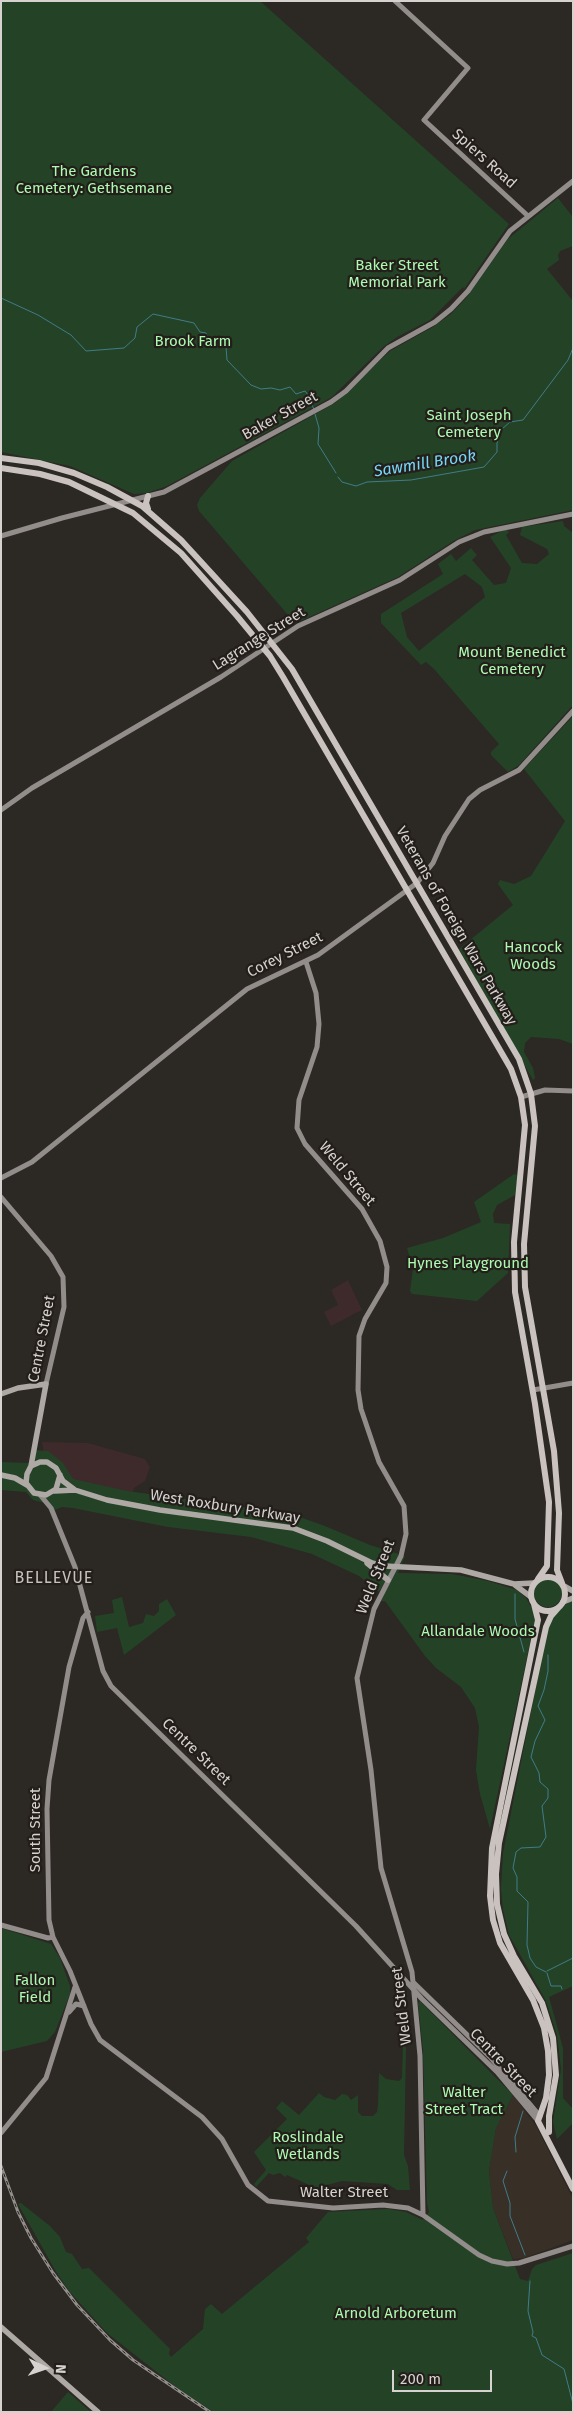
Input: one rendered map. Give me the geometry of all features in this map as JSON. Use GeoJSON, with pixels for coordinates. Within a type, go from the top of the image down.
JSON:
{"type":"FeatureCollection","features":[{"type":"Feature","properties":{"kind":"highway","name":"Veterans of Foreign Wars Parkway"},"geometry":{"type":"LineString","coordinates":[[1,458],[39,463],[68,471],[97,482],[148,510],[196,555],[273,643],[297,678],[517,1056],[531,1094],[535,1126],[524,1244],[524,1281],[558,1488],[559,1531],[557,1570],[563,1584]]}},
{"type":"Feature","properties":{"kind":"highway","name":"Veterans of Foreign Wars Parkway"},"geometry":{"type":"LineString","coordinates":[[1,468],[58,478],[116,504],[143,520],[172,545],[209,584],[264,648],[408,889],[505,1057],[521,1097],[525,1131],[514,1248],[514,1286],[518,1321],[546,1471],[549,1514],[547,1566],[536,1581]]}},
{"type":"Feature","properties":{"kind":"highway"},"geometry":{"type":"LineString","coordinates":[[148,496],[146,504],[148,510]]}},
{"type":"Feature","properties":{"kind":"highway"},"geometry":{"type":"LineString","coordinates":[[520,1184],[530,1185]]}},
{"type":"Feature","properties":{"kind":"highway"},"geometry":{"type":"LineString","coordinates":[[539,2118],[549,2081],[548,2051],[542,2022],[528,1984],[508,1960],[496,1932],[490,1902],[489,1872],[493,1839],[538,1622],[531,1597],[536,1581],[550,1576],[563,1584],[566,1595],[561,1605],[551,1616],[546,1627],[504,1819],[496,1868],[496,1898],[502,1928],[528,1984],[547,2014],[555,2051],[556,2080],[549,2116],[549,2132]]}},
{"type":"Feature","properties":{"kind":"highway"},"geometry":{"type":"LineString","coordinates":[[534,1604],[546,1611],[561,1605]]}},
{"type":"Feature","properties":{"kind":"highway","name":"Centre Street"},"geometry":{"type":"LineString","coordinates":[[539,2118],[549,2132],[573,2179]]}},
{"type":"Feature","properties":{"kind":"highway","name":"Centre Street"},"geometry":{"type":"LineString","coordinates":[[539,2118],[573,2189]]}},
{"type":"Feature","properties":{"kind":"main road"},"geometry":{"type":"LineString","coordinates":[[1,1394],[18,1388],[46,1384]]}},
{"type":"Feature","properties":{"kind":"main road","name":"Centre Street"},"geometry":{"type":"LineString","coordinates":[[30,1468],[36,1448],[46,1384]]}},
{"type":"Feature","properties":{"kind":"main road"},"geometry":{"type":"LineString","coordinates":[[13,1477],[41,1496],[53,1492],[59,1485],[60,1475],[54,1466],[39,1456],[36,1448]]}},
{"type":"Feature","properties":{"kind":"main road"},"geometry":{"type":"LineString","coordinates":[[2,1476],[13,1477],[21,1475],[40,1462],[47,1462]]}},
{"type":"Feature","properties":{"kind":"main road"},"geometry":{"type":"LineString","coordinates":[[27,1485],[26,1478],[30,1468]]}},
{"type":"Feature","properties":{"kind":"main road","name":"West Roxbury Parkway"},"geometry":{"type":"LineString","coordinates":[[60,1475],[63,1481],[75,1490],[107,1500],[149,1508],[293,1528],[327,1541],[361,1558],[395,1568],[461,1570],[514,1584],[536,1581]]}},
{"type":"Feature","properties":{"kind":"main road","name":"West Roxbury Parkway"},"geometry":{"type":"LineString","coordinates":[[53,1492],[75,1490]]}},
{"type":"Feature","properties":{"kind":"main road"},"geometry":{"type":"LineString","coordinates":[[361,1558],[388,1580]]}},
{"type":"Feature","properties":{"kind":"main road","name":"West Roxbury Parkway"},"geometry":{"type":"LineString","coordinates":[[514,1584],[531,1597]]}},
{"type":"Feature","properties":{"kind":"main road"},"geometry":{"type":"LineString","coordinates":[[563,1584],[573,1591]]}},
{"type":"Feature","properties":{"kind":"main road"},"geometry":{"type":"LineString","coordinates":[[561,1605],[573,1598]]}},
{"type":"Feature","properties":{"kind":"main road"},"geometry":{"type":"LineString","coordinates":[[1,2326],[98,2412]]}},
{"type":"Feature","properties":{"kind":"street","name":"Spiers Road"},"geometry":{"type":"LineString","coordinates":[[395,1],[468,68],[424,120],[528,216]]}},
{"type":"Feature","properties":{"kind":"street","name":"Baker Street"},"geometry":{"type":"LineString","coordinates":[[1,536],[131,499],[148,496],[179,485],[319,409],[346,391],[392,346],[435,322],[454,307],[514,228],[573,181]]}},
{"type":"Feature","properties":{"kind":"street","name":"Lagrange Street"},"geometry":{"type":"LineString","coordinates":[[1,810],[32,788],[221,677],[303,624],[400,580],[468,538],[488,531],[573,514]]}},
{"type":"Feature","properties":{"kind":"street","name":"Corey Street"},"geometry":{"type":"LineString","coordinates":[[1,1178],[32,1162],[247,989],[306,962],[417,883],[433,864],[445,836],[469,799],[480,790],[517,771],[573,711]]}},
{"type":"Feature","properties":{"kind":"street","name":"Weld Street"},"geometry":{"type":"LineString","coordinates":[[306,962],[316,993],[319,1024],[317,1047],[299,1100],[297,1128],[306,1144],[362,1209],[380,1241],[386,1260],[386,1283],[365,1319],[359,1336],[358,1390],[361,1409],[379,1462],[404,1506],[406,1534],[395,1568],[374,1610],[357,1678],[371,1770],[381,1868],[410,1965],[414,1985],[421,2094],[423,2215]]}},
{"type":"Feature","properties":{"kind":"street"},"geometry":{"type":"LineString","coordinates":[[521,1097],[554,1090],[573,1091]]}},
{"type":"Feature","properties":{"kind":"street","name":"Centre Street"},"geometry":{"type":"LineString","coordinates":[[1,1197],[51,1256],[63,1277],[64,1307],[46,1384]]}},
{"type":"Feature","properties":{"kind":"street"},"geometry":{"type":"LineString","coordinates":[[532,1390],[573,1383]]}},
{"type":"Feature","properties":{"kind":"street","name":"Centre Street"},"geometry":{"type":"LineString","coordinates":[[52,1508],[53,1492]]}},
{"type":"Feature","properties":{"kind":"street","name":"Centre Street"},"geometry":{"type":"LineString","coordinates":[[41,1496],[52,1508],[75,1567],[103,1671],[113,1688],[520,2090],[539,2118]]}},
{"type":"Feature","properties":{"kind":"street","name":"South Street"},"geometry":{"type":"LineString","coordinates":[[88,1612],[83,1618],[69,1667],[49,1780],[47,1809],[49,1920],[53,1937],[70,1970],[78,1994],[102,2043]]}},
{"type":"Feature","properties":{"kind":"street"},"geometry":{"type":"LineString","coordinates":[[1,1925],[48,1938],[53,1937]]}},
{"type":"Feature","properties":{"kind":"street"},"geometry":{"type":"LineString","coordinates":[[1,2133],[46,2078],[76,1987]]}},
{"type":"Feature","properties":{"kind":"street"},"geometry":{"type":"LineString","coordinates":[[67,2017],[78,1994]]}},
{"type":"Feature","properties":{"kind":"street"},"geometry":{"type":"LineString","coordinates":[[70,2011],[76,2004],[84,2006]]}},
{"type":"Feature","properties":{"kind":"street","name":"Walter Street"},"geometry":{"type":"LineString","coordinates":[[102,2043],[202,2117],[222,2139],[248,2185],[263,2199],[277,2203],[333,2208],[398,2206],[423,2215],[471,2251],[492,2261],[519,2264],[573,2246]]}},
{"type":"Feature","properties":{"kind":"shaded area"},"geometry":{"type":"Polygon","coordinates":[[[348,1280],[362,1310],[331,1326],[324,1312],[338,1305],[331,1290],[348,1280]]]}},
{"type":"Feature","properties":{"kind":"shaded area"},"geometry":{"type":"Polygon","coordinates":[[[42,1442],[88,1443],[145,1459],[150,1467],[145,1481],[134,1488],[131,1501],[73,1484],[44,1454],[42,1442]]]}},
{"type":"Feature","properties":{"kind":"shaded area"},"geometry":{"type":"Polygon","coordinates":[[[513,2095],[536,2126],[573,2199],[573,2240],[524,2258],[513,2259],[493,2208],[489,2171],[496,2128],[513,2095]]]}},
{"type":"Feature","properties":{"kind":"green space"},"geometry":{"type":"Polygon","coordinates":[[[1,1],[260,1],[509,224],[464,289],[463,287],[430,320],[397,337],[383,347],[332,397],[167,486],[147,493],[134,494],[70,466],[1,452],[1,1]]]}},
{"type":"Feature","properties":{"kind":"green space","name":"Saint Joseph Cemetery"},"geometry":{"type":"Polygon","coordinates":[[[558,198],[572,216],[573,246],[560,251],[558,255],[559,260],[547,269],[573,301],[573,510],[475,530],[455,540],[398,577],[298,622],[294,622],[199,511],[197,505],[200,498],[232,461],[335,403],[390,351],[433,327],[451,314],[467,297],[508,239],[558,198]]]}},
{"type":"Feature","properties":{"kind":"green space","name":"Mount Benedict Cemetery"},"geometry":{"type":"Polygon","coordinates":[[[563,521],[564,526],[573,533],[573,705],[519,765],[508,772],[491,755],[491,752],[499,744],[434,669],[426,662],[421,665],[381,623],[381,614],[443,574],[438,564],[451,554],[456,561],[471,548],[477,555],[472,560],[494,585],[506,583],[511,568],[490,537],[506,529],[509,532],[506,535],[522,563],[537,564],[549,554],[547,549],[520,535],[522,527],[563,521]],[[465,574],[401,613],[407,637],[419,651],[485,597],[482,587],[465,574]]]}},
{"type":"Feature","properties":{"kind":"green space","name":"Hancock Woods"},"geometry":{"type":"Polygon","coordinates":[[[573,716],[573,1044],[559,1039],[531,1037],[525,1043],[524,1052],[533,1068],[535,1078],[533,1080],[459,949],[513,905],[498,884],[500,880],[514,884],[531,876],[565,821],[524,769],[573,716]]]}},
{"type":"Feature","properties":{"kind":"green space","name":"Hynes Playground"},"geometry":{"type":"Polygon","coordinates":[[[514,1174],[518,1175],[515,1195],[497,1205],[493,1214],[494,1223],[510,1224],[508,1273],[477,1301],[412,1294],[410,1291],[413,1269],[407,1248],[443,1238],[481,1222],[474,1202],[514,1174]]]}},
{"type":"Feature","properties":{"kind":"green space"},"geometry":{"type":"Polygon","coordinates":[[[32,1450],[48,1451],[63,1463],[73,1479],[127,1491],[294,1515],[370,1545],[405,1556],[398,1573],[452,1574],[488,1581],[517,1590],[526,1598],[533,1610],[535,1620],[490,1829],[480,1794],[476,1770],[479,1727],[475,1708],[461,1687],[436,1668],[385,1601],[381,1601],[390,1582],[386,1580],[379,1592],[359,1576],[312,1554],[251,1537],[168,1527],[73,1508],[62,1507],[50,1512],[45,1503],[33,1500],[26,1492],[1,1490],[1,1462],[29,1463],[32,1450]]]}},
{"type":"Feature","properties":{"kind":"green space"},"geometry":{"type":"Polygon","coordinates":[[[548,1579],[558,1583],[562,1593],[558,1603],[548,1607],[538,1603],[534,1593],[538,1583],[548,1579]]]}},
{"type":"Feature","properties":{"kind":"green space"},"geometry":{"type":"Polygon","coordinates":[[[122,1597],[129,1627],[143,1623],[146,1614],[154,1616],[159,1611],[159,1604],[167,1599],[176,1615],[124,1655],[117,1628],[97,1632],[95,1616],[114,1613],[112,1600],[122,1597]]]}},
{"type":"Feature","properties":{"kind":"green space","name":"Allandale Woods"},"geometry":{"type":"Polygon","coordinates":[[[568,1602],[573,1602],[573,1986],[549,1997],[563,2048],[563,2098],[573,2109],[573,2123],[557,2139],[553,2122],[561,2069],[557,2035],[546,2001],[509,1935],[503,1910],[501,1888],[503,1853],[549,1621],[568,1602]]]}},
{"type":"Feature","properties":{"kind":"green space","name":"Fallon Field"},"geometry":{"type":"Polygon","coordinates":[[[1,1928],[51,1944],[60,1958],[70,1986],[70,1994],[55,2032],[47,2041],[1,2052],[1,1928]]]}},
{"type":"Feature","properties":{"kind":"green space","name":"Arnold Arboretum"},"geometry":{"type":"Polygon","coordinates":[[[420,2001],[513,2095],[496,2128],[489,2171],[493,2208],[520,2279],[528,2281],[532,2269],[536,2265],[573,2253],[573,2412],[214,2412],[181,2391],[107,2333],[69,2291],[18,2204],[21,2203],[50,2226],[60,2237],[66,2252],[72,2254],[82,2269],[89,2268],[170,2349],[169,2354],[171,2357],[203,2329],[205,2309],[211,2304],[222,2314],[309,2242],[306,2238],[328,2212],[388,2209],[406,2212],[423,2220],[429,2212],[427,2203],[423,2050],[418,2003],[420,2001]]]}},
{"type":"Feature","properties":{"kind":"green space","name":"Roslindale Wetlands"},"geometry":{"type":"Polygon","coordinates":[[[403,2042],[406,2048],[404,2155],[408,2166],[410,2190],[397,2190],[388,2184],[342,2181],[316,2188],[287,2175],[285,2177],[280,2173],[273,2175],[269,2173],[256,2187],[254,2184],[266,2170],[254,2152],[287,2119],[276,2108],[282,2101],[299,2115],[319,2093],[324,2097],[335,2100],[342,2094],[347,2095],[351,2100],[358,2095],[358,2112],[362,2116],[373,2116],[377,2112],[378,2105],[379,2073],[386,2079],[399,2081],[402,2078],[403,2042]]]}},
{"type":"Feature","properties":{"kind":"green space"},"geometry":{"type":"Polygon","coordinates":[[[68,2392],[91,2412],[51,2412],[68,2392]]]}},
{"type":"Feature","properties":{"kind":"waterway","name":"Sawmill Brook"},"geometry":{"type":"LineString","coordinates":[[1,298],[38,315],[71,335],[86,351],[124,348],[135,338],[137,327],[153,314],[194,323],[200,332],[206,333],[209,342],[226,347],[227,360],[251,385],[261,389],[271,388],[280,390],[290,387],[296,394],[305,391],[314,410]]}},
{"type":"Feature","properties":{"kind":"waterway","name":"Sawmill Brook"},"geometry":{"type":"LineString","coordinates":[[338,477],[342,482],[356,486],[367,482],[411,480],[484,467],[497,452],[497,443],[502,429],[510,422],[523,420],[568,360],[573,348]]}},
{"type":"Feature","properties":{"kind":"waterway","name":"Sawmill Brook"},"geometry":{"type":"LineString","coordinates":[[315,414],[319,428],[318,444],[336,473]]}},
{"type":"Feature","properties":{"kind":"waterway"},"geometry":{"type":"LineString","coordinates":[[515,1594],[515,1619],[524,1652]]}},
{"type":"Feature","properties":{"kind":"waterway"},"geometry":{"type":"LineString","coordinates":[[546,1972],[536,1967],[530,1958],[527,1945],[528,1902],[517,1891],[517,1877],[513,1868],[516,1852],[521,1848],[540,1847],[546,1837],[542,1806],[548,1798],[548,1789],[540,1782],[539,1773],[531,1757],[535,1741],[545,1720],[538,1706],[548,1671],[548,1655]]}},
{"type":"Feature","properties":{"kind":"waterway"},"geometry":{"type":"LineString","coordinates":[[547,1971],[573,1958]]}},
{"type":"Feature","properties":{"kind":"waterway"},"geometry":{"type":"LineString","coordinates":[[547,1973],[551,1986],[561,1986],[562,1989]]}},
{"type":"Feature","properties":{"kind":"waterway"},"geometry":{"type":"LineString","coordinates":[[516,2152],[515,2137],[523,2111]]}},
{"type":"Feature","properties":{"kind":"waterway"},"geometry":{"type":"LineString","coordinates":[[507,2171],[503,2181],[510,2203],[510,2216],[525,2255]]}},
{"type":"Feature","properties":{"kind":"waterway"},"geometry":{"type":"LineString","coordinates":[[530,2281],[528,2311],[533,2332],[532,2336],[536,2338],[542,2355],[564,2369],[573,2404]]}},
{"type":"Feature","properties":{"kind":"railway"},"geometry":{"type":"LineString","coordinates":[[1,2166],[18,2212],[31,2238],[53,2273],[77,2305],[110,2340],[133,2360],[210,2412]]}},
{"type":"Feature","properties":{"kind":"district","name":"BELLEVUE"},"geometry":{"type":"Point","coordinates":[54,1579]}},
{"type":"Feature","properties":{"kind":"park label","name":"The Gardens Cemetery: Gethsemane"},"geometry":{"type":"Point","coordinates":[94,180]}},
{"type":"Feature","properties":{"kind":"park label","name":"Baker Street Memorial Park"},"geometry":{"type":"Point","coordinates":[397,274]}},
{"type":"Feature","properties":{"kind":"park label","name":"Brook Farm"},"geometry":{"type":"Point","coordinates":[193,342]}},
{"type":"Feature","properties":{"kind":"park label","name":"Walter Street Tract"},"geometry":{"type":"Point","coordinates":[464,2102]}}]}
